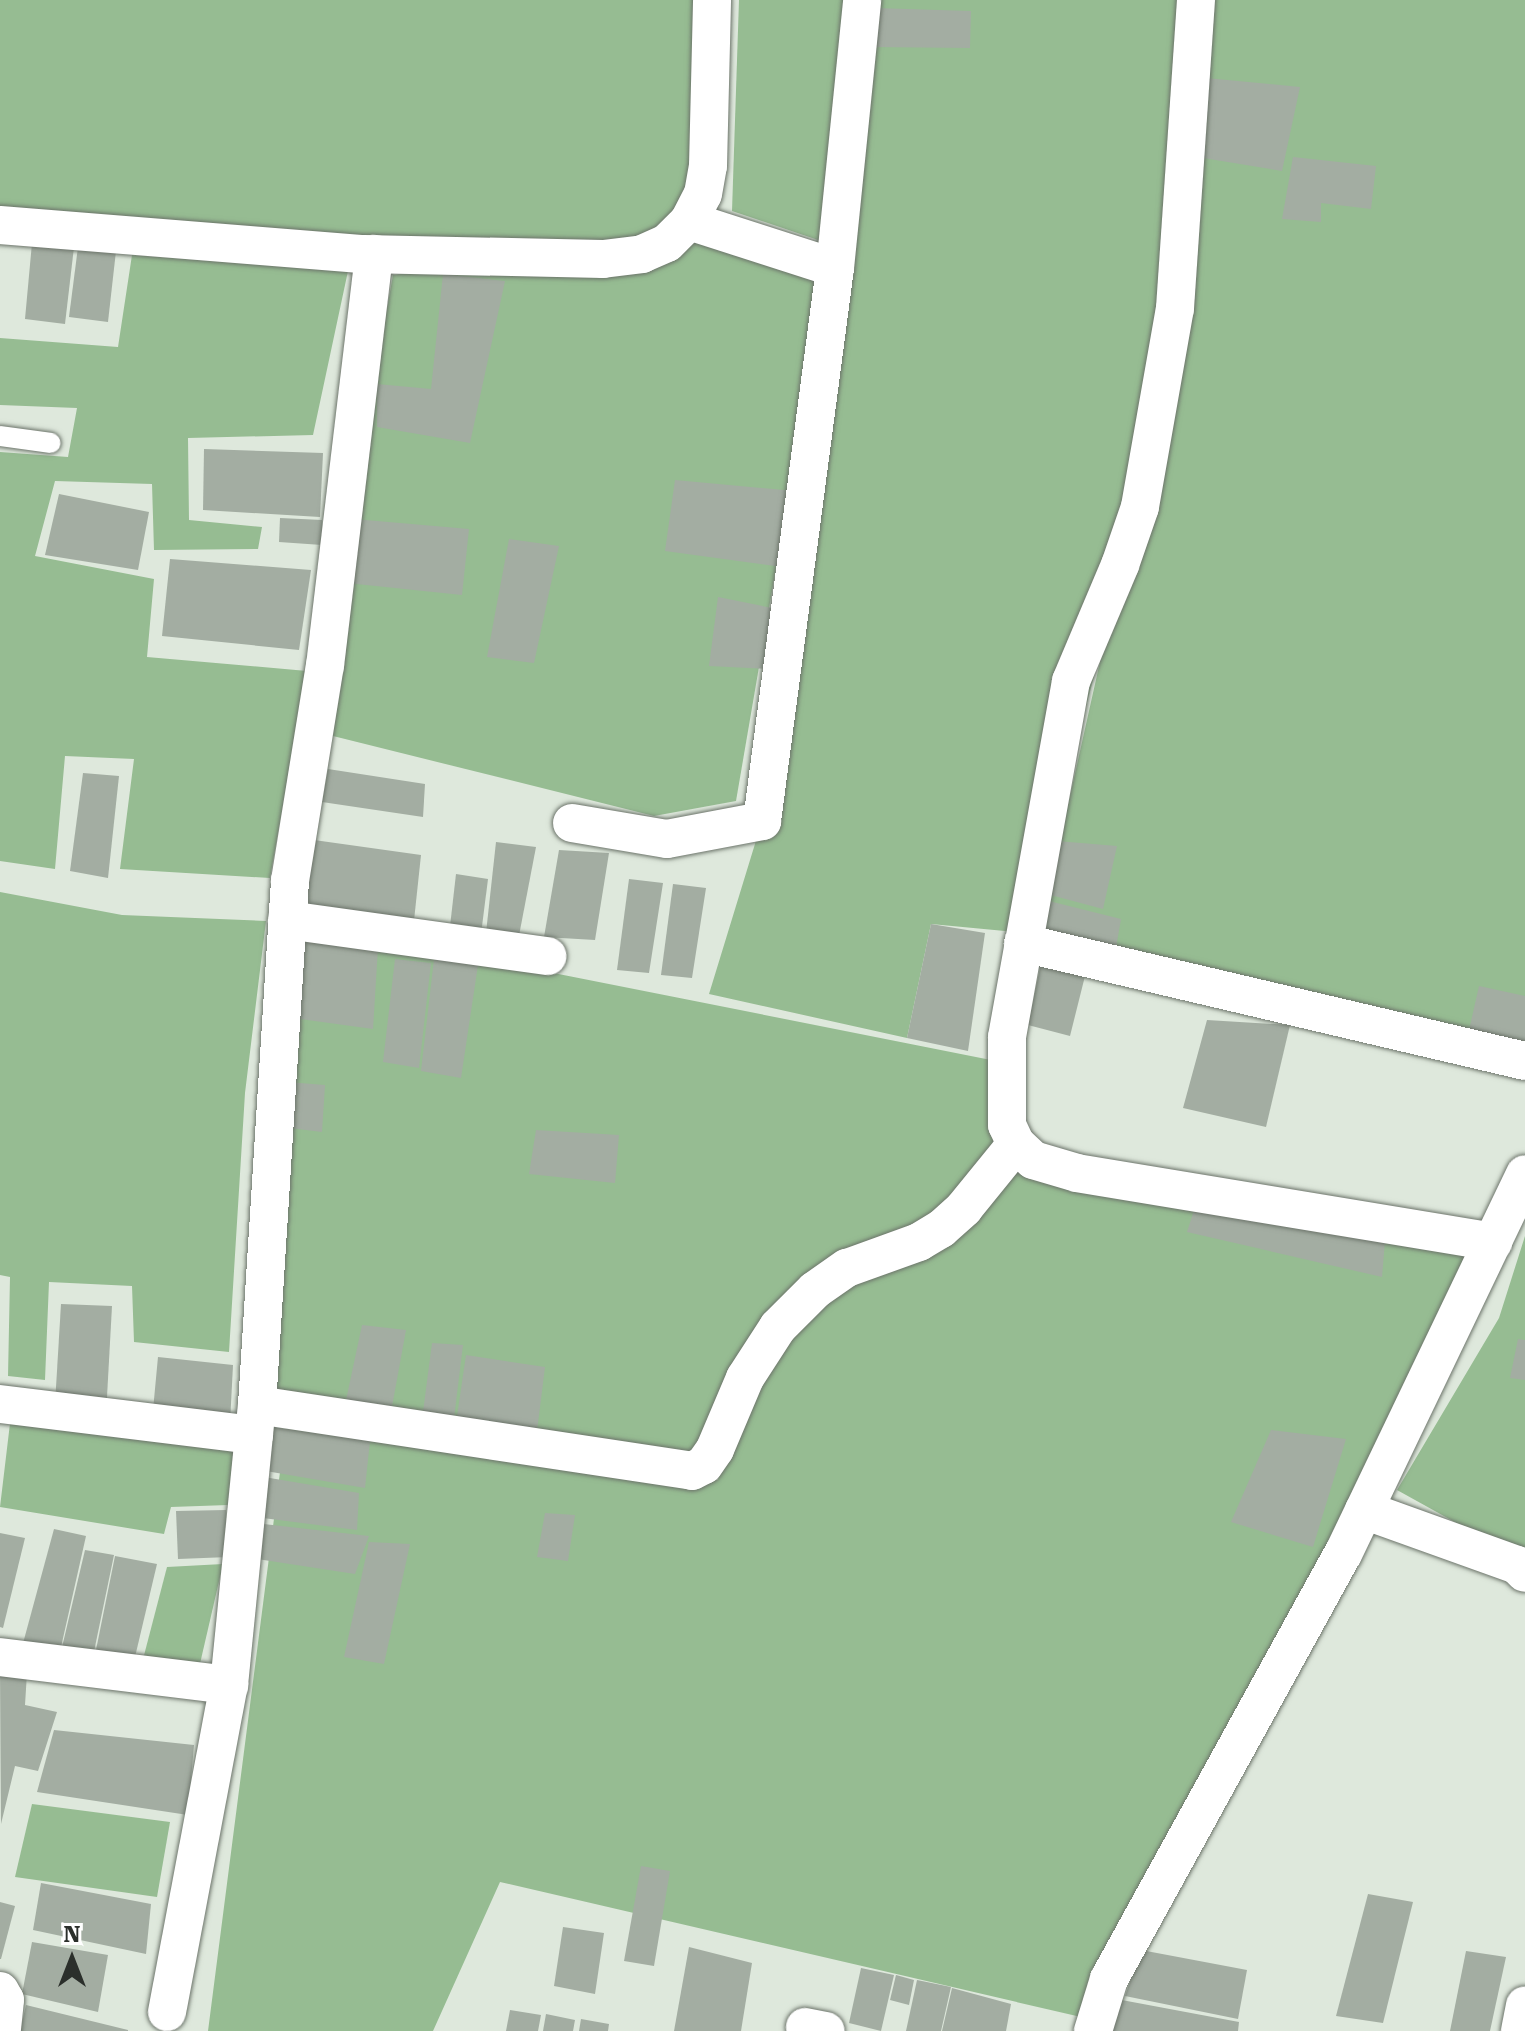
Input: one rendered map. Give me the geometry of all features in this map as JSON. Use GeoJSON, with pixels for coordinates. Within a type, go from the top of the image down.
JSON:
{"type":"FeatureCollection","features":[{"type":"Feature","properties":{"kind":"street"},"geometry":{"type":"LineString","coordinates":[[0,225],[374,254],[603,259],[642,254],[667,243],[689,221],[703,194],[708,166],[712,0]]}},
{"type":"Feature","properties":{"kind":"street"},"geometry":{"type":"LineString","coordinates":[[572,823],[667,839],[762,821],[835,268],[862,0]]}},
{"type":"Feature","properties":{"kind":"street"},"geometry":{"type":"LineString","coordinates":[[1196,0],[1175,308],[1140,507],[1120,565],[1071,681],[1007,1037],[1007,1125],[1016,1144],[1033,1160],[1077,1173],[1493,1242]]}},
{"type":"Feature","properties":{"kind":"street"},"geometry":{"type":"LineString","coordinates":[[689,221],[835,268]]}},
{"type":"Feature","properties":{"kind":"street"},"geometry":{"type":"LineString","coordinates":[[167,2012],[229,1685],[255,1420],[290,881],[325,666],[374,254]]}},
{"type":"Feature","properties":{"kind":"street"},"geometry":{"type":"LineString","coordinates":[[287,920],[548,956]]}},
{"type":"Feature","properties":{"kind":"street"},"geometry":{"type":"LineString","coordinates":[[1023,943],[1525,1061]]}},
{"type":"Feature","properties":{"kind":"street"},"geometry":{"type":"LineString","coordinates":[[0,1404],[255,1420],[692,1471],[704,1465],[715,1449],[745,1378],[778,1327],[815,1290],[847,1268],[919,1242],[941,1229],[964,1208],[1016,1144]]}},
{"type":"Feature","properties":{"kind":"street"},"geometry":{"type":"LineString","coordinates":[[1093,2031],[1109,1979],[1343,1554],[1525,1174]]}},
{"type":"Feature","properties":{"kind":"street"},"geometry":{"type":"LineString","coordinates":[[1364,1510],[1517,1565],[1525,1573]]}},
{"type":"Feature","properties":{"kind":"street"},"geometry":{"type":"LineString","coordinates":[[0,1657],[229,1685]]}},
{"type":"Feature","properties":{"kind":"street"},"geometry":{"type":"LineString","coordinates":[[0,1991],[5,2000],[2,2031]]}},
{"type":"Feature","properties":{"kind":"street"},"geometry":{"type":"LineString","coordinates":[[1520,2031],[1525,2005]]}},
{"type":"Feature","properties":{"kind":"lane"},"geometry":{"type":"LineString","coordinates":[[0,436],[51,443]]}},
{"type":"Feature","properties":{"kind":"green space"},"geometry":{"type":"Polygon","coordinates":[[[0,0],[712,0],[708,166],[642,254],[0,225],[0,0]]]}},
{"type":"Feature","properties":{"kind":"green space"},"geometry":{"type":"Polygon","coordinates":[[[739,0],[848,0],[824,242],[732,211],[739,0]]]}},
{"type":"Feature","properties":{"kind":"green space"},"geometry":{"type":"Polygon","coordinates":[[[870,0],[1525,0],[1525,1060],[1038,939],[1110,617],[1025,933],[931,924],[907,1038],[709,994],[762,821],[870,0]]]}},
{"type":"Feature","properties":{"kind":"green space"},"geometry":{"type":"Polygon","coordinates":[[[692,234],[826,276],[736,801],[654,816],[333,736],[352,504],[393,275],[692,234]]]}},
{"type":"Feature","properties":{"kind":"green space"},"geometry":{"type":"Polygon","coordinates":[[[132,255],[348,271],[313,435],[188,438],[189,520],[262,527],[258,549],[154,550],[152,484],[55,481],[35,556],[154,579],[147,657],[307,671],[270,878],[120,869],[134,759],[65,756],[55,869],[0,861],[0,452],[68,457],[77,408],[0,405],[0,338],[118,347],[132,255]]]}},
{"type":"Feature","properties":{"kind":"green space"},"geometry":{"type":"Polygon","coordinates":[[[0,892],[122,915],[266,921],[245,1093],[229,1352],[134,1342],[132,1286],[49,1282],[45,1380],[8,1376],[10,1277],[0,1275],[0,892]]]}},
{"type":"Feature","properties":{"kind":"green space"},"geometry":{"type":"Polygon","coordinates":[[[287,920],[1001,1062],[1007,1124],[964,1208],[848,1267],[958,1239],[1019,1169],[1493,1242],[1094,2020],[500,1882],[433,2031],[208,2031],[288,1410],[257,1405],[287,920]],[[734,1406],[704,1465],[358,1421],[718,1480],[734,1406]]]}},
{"type":"Feature","properties":{"kind":"green space"},"geometry":{"type":"Polygon","coordinates":[[[1525,1236],[1525,1561],[1397,1490],[1499,1318],[1525,1236]]]}},
{"type":"Feature","properties":{"kind":"green space"},"geometry":{"type":"Polygon","coordinates":[[[11,1415],[241,1443],[228,1505],[171,1507],[164,1534],[0,1507],[11,1415]]]}},
{"type":"Feature","properties":{"kind":"green space"},"geometry":{"type":"Polygon","coordinates":[[[223,1564],[199,1668],[142,1663],[167,1567],[223,1564]]]}},
{"type":"Feature","properties":{"kind":"green space"},"geometry":{"type":"Polygon","coordinates":[[[32,1804],[170,1822],[157,1897],[15,1877],[32,1804]]]}},
{"type":"Feature","properties":{"kind":"building"},"geometry":{"type":"Polygon","coordinates":[[[875,8],[971,11],[970,48],[873,47],[875,8]]]}},
{"type":"Feature","properties":{"kind":"building"},"geometry":{"type":"Polygon","coordinates":[[[1196,77],[1300,87],[1282,171],[1185,155],[1196,77]]]}},
{"type":"Feature","properties":{"kind":"building"},"geometry":{"type":"Polygon","coordinates":[[[1293,157],[1376,166],[1371,209],[1321,203],[1321,222],[1282,219],[1293,157]]]}},
{"type":"Feature","properties":{"kind":"building"},"geometry":{"type":"Polygon","coordinates":[[[32,243],[74,247],[65,324],[25,319],[32,243]]]}},
{"type":"Feature","properties":{"kind":"building"},"geometry":{"type":"Polygon","coordinates":[[[78,247],[116,251],[108,322],[69,317],[78,247]]]}},
{"type":"Feature","properties":{"kind":"building"},"geometry":{"type":"Polygon","coordinates":[[[443,274],[505,281],[470,443],[377,427],[377,384],[431,389],[443,274]]]}},
{"type":"Feature","properties":{"kind":"building"},"geometry":{"type":"Polygon","coordinates":[[[204,449],[323,453],[320,517],[203,510],[204,449]]]}},
{"type":"Feature","properties":{"kind":"building"},"geometry":{"type":"Polygon","coordinates":[[[675,480],[795,491],[783,567],[665,551],[675,480]]]}},
{"type":"Feature","properties":{"kind":"building"},"geometry":{"type":"Polygon","coordinates":[[[59,494],[149,512],[138,570],[45,555],[59,494]]]}},
{"type":"Feature","properties":{"kind":"building"},"geometry":{"type":"Polygon","coordinates":[[[280,518],[322,520],[322,545],[279,542],[280,518]]]}},
{"type":"Feature","properties":{"kind":"building"},"geometry":{"type":"Polygon","coordinates":[[[354,519],[469,529],[462,595],[347,583],[354,519]]]}},
{"type":"Feature","properties":{"kind":"building"},"geometry":{"type":"Polygon","coordinates":[[[509,539],[559,546],[534,663],[487,657],[509,539]]]}},
{"type":"Feature","properties":{"kind":"building"},"geometry":{"type":"Polygon","coordinates":[[[170,559],[311,570],[299,650],[162,636],[170,559]]]}},
{"type":"Feature","properties":{"kind":"building"},"geometry":{"type":"Polygon","coordinates":[[[718,597],[772,608],[771,669],[709,666],[718,597]]]}},
{"type":"Feature","properties":{"kind":"building"},"geometry":{"type":"Polygon","coordinates":[[[328,769],[425,784],[423,817],[322,802],[328,769]]]}},
{"type":"Feature","properties":{"kind":"building"},"geometry":{"type":"Polygon","coordinates":[[[83,773],[119,776],[108,878],[70,871],[83,773]]]}},
{"type":"Feature","properties":{"kind":"building"},"geometry":{"type":"Polygon","coordinates":[[[314,840],[421,855],[413,930],[303,915],[314,840]]]}},
{"type":"Feature","properties":{"kind":"building"},"geometry":{"type":"Polygon","coordinates":[[[1057,841],[1117,846],[1103,909],[1043,893],[1057,841]]]}},
{"type":"Feature","properties":{"kind":"building"},"geometry":{"type":"Polygon","coordinates":[[[496,842],[536,847],[517,946],[485,942],[496,842]]]}},
{"type":"Feature","properties":{"kind":"building"},"geometry":{"type":"Polygon","coordinates":[[[559,850],[609,853],[595,940],[544,937],[559,850]]]}},
{"type":"Feature","properties":{"kind":"building"},"geometry":{"type":"Polygon","coordinates":[[[456,874],[488,879],[480,942],[449,935],[456,874]]]}},
{"type":"Feature","properties":{"kind":"building"},"geometry":{"type":"Polygon","coordinates":[[[629,879],[663,883],[649,973],[617,970],[629,879]]]}},
{"type":"Feature","properties":{"kind":"building"},"geometry":{"type":"Polygon","coordinates":[[[673,884],[706,888],[692,978],[661,975],[673,884]]]}},
{"type":"Feature","properties":{"kind":"building"},"geometry":{"type":"Polygon","coordinates":[[[1049,901],[1121,919],[1114,959],[1038,939],[1049,901]]]}},
{"type":"Feature","properties":{"kind":"building"},"geometry":{"type":"Polygon","coordinates":[[[931,924],[985,933],[968,1051],[907,1038],[931,924]]]}},
{"type":"Feature","properties":{"kind":"building"},"geometry":{"type":"Polygon","coordinates":[[[303,937],[378,948],[373,1029],[293,1018],[303,937]]]}},
{"type":"Feature","properties":{"kind":"building"},"geometry":{"type":"Polygon","coordinates":[[[395,959],[431,963],[419,1068],[383,1062],[395,959]]]}},
{"type":"Feature","properties":{"kind":"building"},"geometry":{"type":"Polygon","coordinates":[[[434,959],[478,965],[461,1078],[421,1071],[434,959]]]}},
{"type":"Feature","properties":{"kind":"building"},"geometry":{"type":"Polygon","coordinates":[[[1041,963],[1086,972],[1070,1036],[1028,1025],[1041,963]]]}},
{"type":"Feature","properties":{"kind":"building"},"geometry":{"type":"Polygon","coordinates":[[[1479,986],[1525,996],[1525,1052],[1467,1039],[1479,986]]]}},
{"type":"Feature","properties":{"kind":"building"},"geometry":{"type":"Polygon","coordinates":[[[1207,1020],[1290,1025],[1266,1127],[1183,1108],[1207,1020]]]}},
{"type":"Feature","properties":{"kind":"building"},"geometry":{"type":"Polygon","coordinates":[[[287,1082],[325,1085],[322,1132],[282,1127],[287,1082]]]}},
{"type":"Feature","properties":{"kind":"building"},"geometry":{"type":"Polygon","coordinates":[[[536,1130],[619,1135],[615,1183],[529,1174],[536,1130]]]}},
{"type":"Feature","properties":{"kind":"building"},"geometry":{"type":"Polygon","coordinates":[[[1195,1207],[1385,1241],[1382,1277],[1187,1232],[1195,1207]]]}},
{"type":"Feature","properties":{"kind":"building"},"geometry":{"type":"Polygon","coordinates":[[[61,1304],[112,1306],[106,1415],[55,1404],[61,1304]]]}},
{"type":"Feature","properties":{"kind":"building"},"geometry":{"type":"Polygon","coordinates":[[[362,1325],[406,1330],[391,1412],[345,1405],[362,1325]]]}},
{"type":"Feature","properties":{"kind":"building"},"geometry":{"type":"Polygon","coordinates":[[[1518,1339],[1525,1340],[1525,1380],[1510,1378],[1518,1339]]]}},
{"type":"Feature","properties":{"kind":"building"},"geometry":{"type":"Polygon","coordinates":[[[432,1343],[463,1345],[454,1418],[423,1412],[432,1343]]]}},
{"type":"Feature","properties":{"kind":"building"},"geometry":{"type":"Polygon","coordinates":[[[466,1355],[545,1367],[536,1439],[456,1423],[466,1355]]]}},
{"type":"Feature","properties":{"kind":"building"},"geometry":{"type":"Polygon","coordinates":[[[158,1357],[233,1365],[230,1423],[153,1410],[158,1357]]]}},
{"type":"Feature","properties":{"kind":"building"},"geometry":{"type":"Polygon","coordinates":[[[266,1426],[370,1441],[365,1488],[260,1470],[266,1426]]]}},
{"type":"Feature","properties":{"kind":"building"},"geometry":{"type":"Polygon","coordinates":[[[1271,1430],[1346,1439],[1313,1547],[1231,1522],[1271,1430]]]}},
{"type":"Feature","properties":{"kind":"building"},"geometry":{"type":"Polygon","coordinates":[[[258,1476],[359,1493],[357,1530],[255,1517],[258,1476]]]}},
{"type":"Feature","properties":{"kind":"building"},"geometry":{"type":"Polygon","coordinates":[[[226,1510],[229,1557],[178,1559],[176,1511],[226,1510]]]}},
{"type":"Feature","properties":{"kind":"building"},"geometry":{"type":"Polygon","coordinates":[[[545,1513],[575,1515],[568,1561],[537,1557],[545,1513]]]}},
{"type":"Feature","properties":{"kind":"building"},"geometry":{"type":"Polygon","coordinates":[[[255,1523],[369,1536],[355,1574],[251,1558],[255,1523]]]}},
{"type":"Feature","properties":{"kind":"building"},"geometry":{"type":"Polygon","coordinates":[[[54,1529],[86,1536],[59,1656],[22,1647],[54,1529]]]}},
{"type":"Feature","properties":{"kind":"building"},"geometry":{"type":"Polygon","coordinates":[[[0,1533],[25,1538],[3,1628],[0,1627],[0,1533]]]}},
{"type":"Feature","properties":{"kind":"building"},"geometry":{"type":"Polygon","coordinates":[[[369,1542],[410,1544],[384,1664],[344,1657],[369,1542]]]}},
{"type":"Feature","properties":{"kind":"building"},"geometry":{"type":"Polygon","coordinates":[[[85,1550],[114,1555],[91,1666],[59,1660],[85,1550]]]}},
{"type":"Feature","properties":{"kind":"building"},"geometry":{"type":"Polygon","coordinates":[[[115,1556],[157,1564],[135,1657],[96,1650],[115,1556]]]}},
{"type":"Feature","properties":{"kind":"building"},"geometry":{"type":"Polygon","coordinates":[[[0,1671],[27,1673],[25,1705],[57,1712],[38,1771],[15,1766],[1,1824],[0,1671]]]}},
{"type":"Feature","properties":{"kind":"building"},"geometry":{"type":"Polygon","coordinates":[[[54,1730],[194,1745],[188,1815],[37,1792],[54,1730]]]}},
{"type":"Feature","properties":{"kind":"building"},"geometry":{"type":"Polygon","coordinates":[[[641,1866],[670,1871],[654,1966],[624,1961],[641,1866]]]}},
{"type":"Feature","properties":{"kind":"building"},"geometry":{"type":"Polygon","coordinates":[[[41,1883],[151,1904],[146,1954],[33,1930],[41,1883]]]}},
{"type":"Feature","properties":{"kind":"building"},"geometry":{"type":"Polygon","coordinates":[[[1368,1894],[1413,1902],[1383,2023],[1336,2016],[1368,1894]]]}},
{"type":"Feature","properties":{"kind":"building"},"geometry":{"type":"Polygon","coordinates":[[[0,1902],[15,1906],[1,1959],[0,1959],[0,1902]]]}},
{"type":"Feature","properties":{"kind":"building"},"geometry":{"type":"Polygon","coordinates":[[[563,1927],[604,1933],[595,1994],[554,1986],[563,1927]]]}},
{"type":"Feature","properties":{"kind":"building"},"geometry":{"type":"Polygon","coordinates":[[[32,1942],[108,1955],[98,2012],[22,1994],[32,1942]]]}},
{"type":"Feature","properties":{"kind":"building"},"geometry":{"type":"Polygon","coordinates":[[[689,1947],[752,1963],[741,2031],[674,2031],[689,1947]]]}},
{"type":"Feature","properties":{"kind":"building"},"geometry":{"type":"Polygon","coordinates":[[[1141,1950],[1247,1970],[1238,2019],[1125,1996],[1141,1950]]]}},
{"type":"Feature","properties":{"kind":"building"},"geometry":{"type":"Polygon","coordinates":[[[1466,1951],[1506,1957],[1490,2031],[1450,2031],[1466,1951]]]}},
{"type":"Feature","properties":{"kind":"building"},"geometry":{"type":"Polygon","coordinates":[[[861,1968],[894,1975],[881,2031],[849,2023],[861,1968]]]}},
{"type":"Feature","properties":{"kind":"building"},"geometry":{"type":"Polygon","coordinates":[[[896,1975],[914,1980],[909,2005],[890,2000],[896,1975]]]}},
{"type":"Feature","properties":{"kind":"building"},"geometry":{"type":"Polygon","coordinates":[[[917,1980],[951,1987],[941,2031],[906,2031],[917,1980]]]}},
{"type":"Feature","properties":{"kind":"building"},"geometry":{"type":"Polygon","coordinates":[[[952,1988],[1011,2004],[1006,2031],[942,2031],[952,1988]]]}},
{"type":"Feature","properties":{"kind":"building"},"geometry":{"type":"Polygon","coordinates":[[[1111,1998],[1239,2022],[1238,2031],[1104,2031],[1111,1998]]]}},
{"type":"Feature","properties":{"kind":"building"},"geometry":{"type":"Polygon","coordinates":[[[26,2005],[128,2030],[128,2031],[20,2031],[26,2005]]]}},
{"type":"Feature","properties":{"kind":"building"},"geometry":{"type":"Polygon","coordinates":[[[510,2010],[541,2015],[538,2031],[506,2031],[510,2010]]]}},
{"type":"Feature","properties":{"kind":"building"},"geometry":{"type":"Polygon","coordinates":[[[546,2014],[575,2020],[573,2031],[543,2031],[546,2014]]]}},
{"type":"Feature","properties":{"kind":"building"},"geometry":{"type":"Polygon","coordinates":[[[581,2019],[609,2024],[608,2031],[579,2031],[581,2019]]]}}]}
